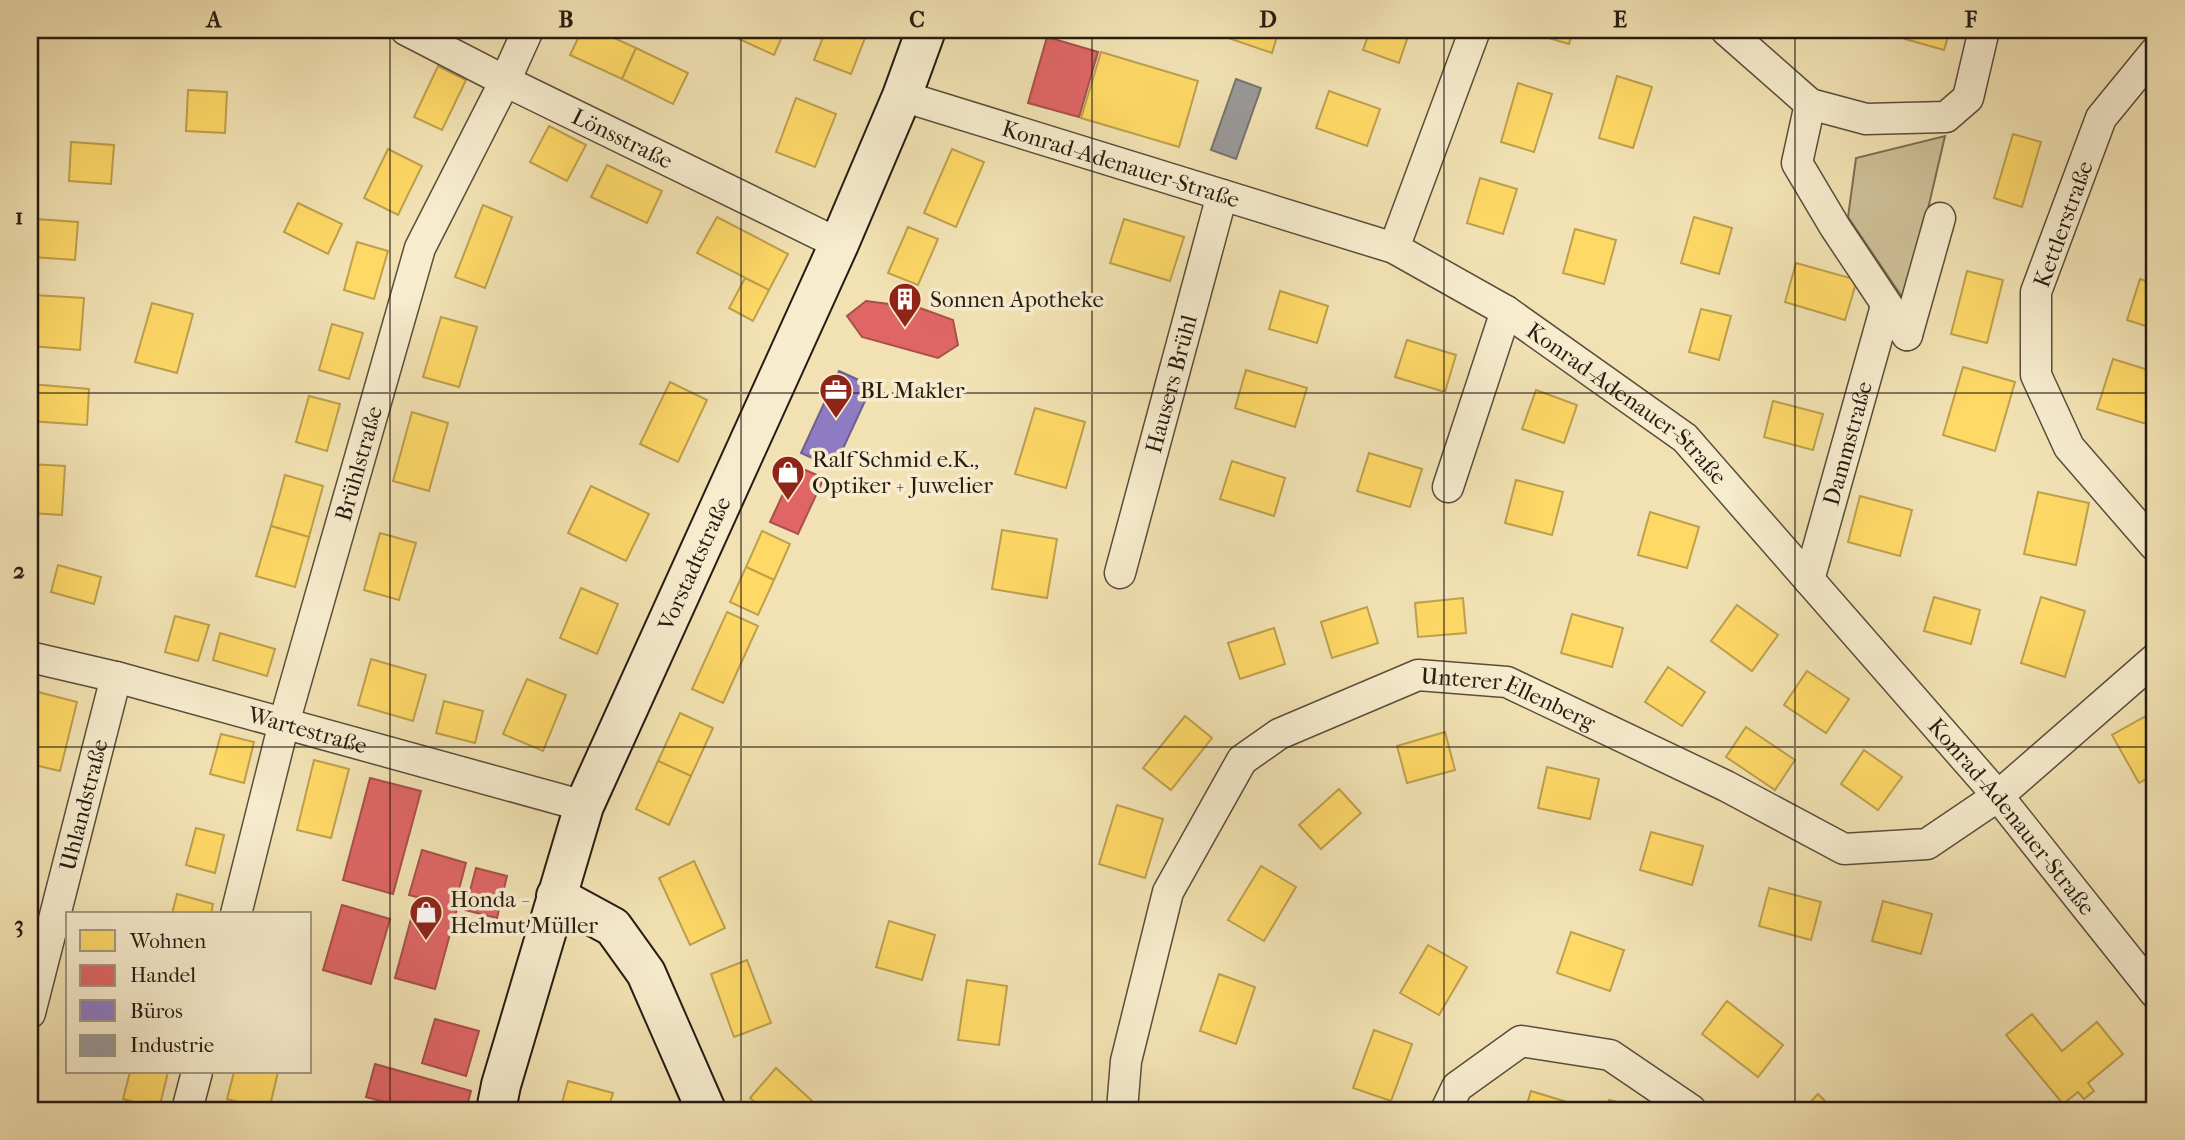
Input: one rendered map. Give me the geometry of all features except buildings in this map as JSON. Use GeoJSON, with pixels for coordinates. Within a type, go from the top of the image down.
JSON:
{"type":"FeatureCollection","features":[{"type":"Feature","properties":{"kind":"main road","name":"Vorstadtstraße"},"geometry":{"type":"LineString","coordinates":[[496,1110],[501,1085],[584,806],[839,244],[902,96],[926,30]]}},
{"type":"Feature","properties":{"kind":"main road"},"geometry":{"type":"LineString","coordinates":[[556,896],[613,928],[646,973],[706,1110]]}},
{"type":"Feature","properties":{"kind":"street","name":"Lönsstraße"},"geometry":{"type":"LineString","coordinates":[[406,30],[839,244]]}},
{"type":"Feature","properties":{"kind":"street","name":"Brühlstraße"},"geometry":{"type":"LineString","coordinates":[[237,912],[284,723],[420,248],[528,30]]}},
{"type":"Feature","properties":{"kind":"street"},"geometry":{"type":"LineString","coordinates":[[1394,248],[1475,30]]}},
{"type":"Feature","properties":{"kind":"street"},"geometry":{"type":"LineString","coordinates":[[1726,30],[1810,104],[1866,120],[1946,117],[1968,99],[1984,30]]}},
{"type":"Feature","properties":{"kind":"street","name":"Kettlerstraße"},"geometry":{"type":"LineString","coordinates":[[2155,52],[2101,118],[2036,292],[2036,375],[2069,447],[2155,545]]}},
{"type":"Feature","properties":{"kind":"street","name":"Konrad-Adenauer-Straße"},"geometry":{"type":"LineString","coordinates":[[902,96],[1394,248],[1506,310],[1685,438],[1998,796],[2155,993]]}},
{"type":"Feature","properties":{"kind":"street"},"geometry":{"type":"LineString","coordinates":[[1810,104],[1797,163],[1835,227],[1907,335],[1940,218]]}},
{"type":"Feature","properties":{"kind":"street","name":"Hausers Brühl"},"geometry":{"type":"LineString","coordinates":[[1120,573],[1222,195]]}},
{"type":"Feature","properties":{"kind":"street","name":"Dammstraße"},"geometry":{"type":"LineString","coordinates":[[1809,580],[1886,306]]}},
{"type":"Feature","properties":{"kind":"street"},"geometry":{"type":"LineString","coordinates":[[1448,487],[1506,310]]}},
{"type":"Feature","properties":{"kind":"street","name":"Wartestraße"},"geometry":{"type":"LineString","coordinates":[[30,657],[116,677],[584,806]]}},
{"type":"Feature","properties":{"kind":"street","name":"Unterer Ellenberg"},"geometry":{"type":"LineString","coordinates":[[1122,1110],[1126,1061],[1168,892],[1242,761],[1279,734],[1418,675],[1507,682],[1726,786],[1844,849],[1927,844],[1998,796],[2155,659]]}},
{"type":"Feature","properties":{"kind":"street","name":"Uhlandstraße"},"geometry":{"type":"LineString","coordinates":[[30,1013],[116,677]]}},
{"type":"Feature","properties":{"kind":"street"},"geometry":{"type":"LineString","coordinates":[[1447,1110],[1457,1087],[1521,1041],[1610,1055],[1691,1110]]}},
{"type":"Feature","properties":{"kind":"street"},"geometry":{"type":"LineString","coordinates":[[187,1110],[196,1074]]}},
{"type":"Feature","properties":{"kind":"shaded area"},"geometry":{"type":"Polygon","coordinates":[[[1945,136],[1906,303],[1848,217],[1856,158],[1945,136]]]}},
{"type":"Feature","properties":{"kind":"place","name":"Sonnen Apotheke"},"geometry":{"type":"Point","coordinates":[905,329]}},
{"type":"Feature","properties":{"kind":"place","name":"BL Makler"},"geometry":{"type":"Point","coordinates":[836,420]}},
{"type":"Feature","properties":{"kind":"place","name":"Ralf Schmid e.K., Optiker + Juwelier"},"geometry":{"type":"Point","coordinates":[788,502]}},
{"type":"Feature","properties":{"kind":"place","name":"Honda - Helmut Müller"},"geometry":{"type":"Point","coordinates":[426,942]}}]}
